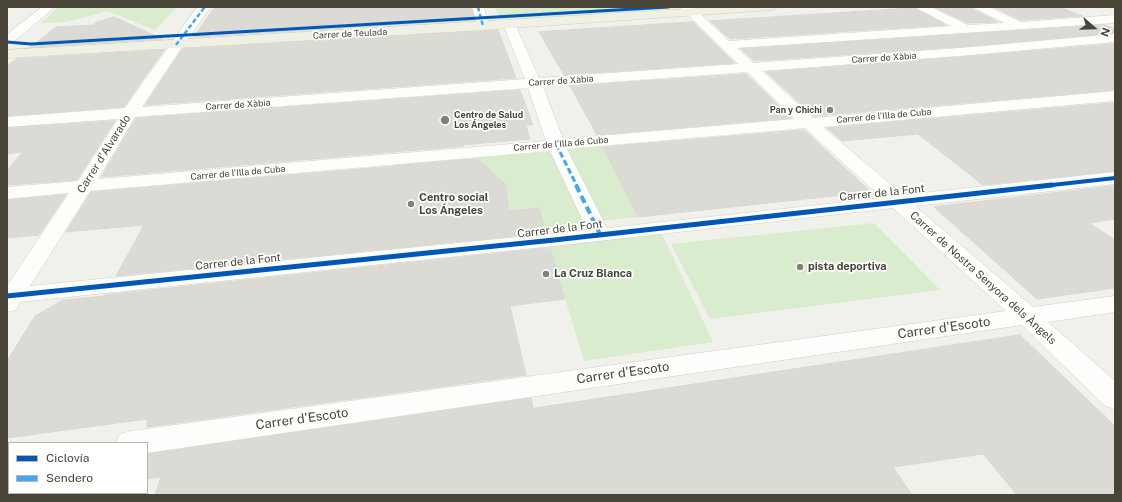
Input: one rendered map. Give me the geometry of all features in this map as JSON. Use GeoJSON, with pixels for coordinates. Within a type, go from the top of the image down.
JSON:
{"type":"FeatureCollection","features":[{"type":"Feature","properties":{"kind":"main road","name":"Carrer de Teulada"},"geometry":{"type":"LineString","coordinates":[[7,54],[482,26],[689,10],[771,7]]}},
{"type":"Feature","properties":{"kind":"street"},"geometry":{"type":"LineString","coordinates":[[7,40],[49,7]]}},
{"type":"Feature","properties":{"kind":"street","name":"Carrer d'Alvarado"},"geometry":{"type":"LineString","coordinates":[[9,299],[84,186],[130,112],[176,45],[204,8],[203,7]]}},
{"type":"Feature","properties":{"kind":"street"},"geometry":{"type":"LineString","coordinates":[[478,7],[482,26]]}},
{"type":"Feature","properties":{"kind":"street"},"geometry":{"type":"LineString","coordinates":[[922,7],[967,29]]}},
{"type":"Feature","properties":{"kind":"street"},"geometry":{"type":"LineString","coordinates":[[980,7],[1019,26]]}},
{"type":"Feature","properties":{"kind":"street","name":"Carrer de Nostra Senyora dels Àngels"},"geometry":{"type":"LineString","coordinates":[[689,10],[809,123],[1027,316],[1115,398]]}},
{"type":"Feature","properties":{"kind":"street"},"geometry":{"type":"LineString","coordinates":[[726,45],[1115,19]]}},
{"type":"Feature","properties":{"kind":"street"},"geometry":{"type":"LineString","coordinates":[[509,24],[534,84],[556,144],[600,234]]}},
{"type":"Feature","properties":{"kind":"street","name":"Carrer de Xàbia"},"geometry":{"type":"LineString","coordinates":[[7,122],[972,51],[1115,38]]}},
{"type":"Feature","properties":{"kind":"street"},"geometry":{"type":"LineString","coordinates":[[1080,40],[1115,46]]}},
{"type":"Feature","properties":{"kind":"street","name":"Carrer de l'Illa de Cuba"},"geometry":{"type":"LineString","coordinates":[[7,193],[1115,96]]}},
{"type":"Feature","properties":{"kind":"street","name":"Carrer de la Font"},"geometry":{"type":"LineString","coordinates":[[9,299],[1115,178]]}},
{"type":"Feature","properties":{"kind":"street","name":"Carrer d'Escoto"},"geometry":{"type":"LineString","coordinates":[[137,442],[1115,304]]}},
{"type":"Feature","properties":{"kind":"green space"},"geometry":{"type":"Polygon","coordinates":[[[59,7],[177,7],[155,30],[107,11],[67,22],[41,23],[59,7]]]}},
{"type":"Feature","properties":{"kind":"green space"},"geometry":{"type":"Polygon","coordinates":[[[494,7],[675,7],[672,9],[501,19],[494,7]]]}},
{"type":"Feature","properties":{"kind":"green space"},"geometry":{"type":"Polygon","coordinates":[[[602,143],[638,217],[400,242],[394,161],[602,143]]]}},
{"type":"Feature","properties":{"kind":"green space","name":"pista deportiva"},"geometry":{"type":"Polygon","coordinates":[[[874,223],[940,290],[710,319],[671,244],[874,223]]]}},
{"type":"Feature","properties":{"kind":"green space"},"geometry":{"type":"Polygon","coordinates":[[[661,232],[713,342],[584,361],[549,245],[661,232]]]}},
{"type":"Feature","properties":{"kind":"building"},"geometry":{"type":"Polygon","coordinates":[[[215,7],[471,7],[475,20],[194,37],[215,7]]]}},
{"type":"Feature","properties":{"kind":"building"},"geometry":{"type":"Polygon","coordinates":[[[934,7],[972,7],[998,22],[968,23],[934,7]]]}},
{"type":"Feature","properties":{"kind":"building"},"geometry":{"type":"Polygon","coordinates":[[[993,7],[1060,7],[1082,16],[1021,20],[993,7]]]}},
{"type":"Feature","properties":{"kind":"building"},"geometry":{"type":"Polygon","coordinates":[[[915,8],[946,25],[730,39],[710,21],[915,8]]]}},
{"type":"Feature","properties":{"kind":"building"},"geometry":{"type":"Polygon","coordinates":[[[114,17],[163,39],[31,47],[56,27],[93,25],[97,22],[114,17]]]}},
{"type":"Feature","properties":{"kind":"building"},"geometry":{"type":"Polygon","coordinates":[[[693,22],[735,63],[564,75],[539,32],[693,22]]]}},
{"type":"Feature","properties":{"kind":"building"},"geometry":{"type":"Polygon","coordinates":[[[1105,25],[1115,29],[1115,33],[972,46],[754,61],[741,49],[1105,25]]]}},
{"type":"Feature","properties":{"kind":"building"},"geometry":{"type":"Polygon","coordinates":[[[498,30],[516,78],[145,105],[182,49],[498,30]]]}},
{"type":"Feature","properties":{"kind":"building"},"geometry":{"type":"Polygon","coordinates":[[[1115,44],[1115,90],[814,116],[766,72],[972,56],[1115,44]]]}},
{"type":"Feature","properties":{"kind":"building"},"geometry":{"type":"Polygon","coordinates":[[[164,50],[124,107],[7,116],[7,66],[16,59],[164,50]]]}},
{"type":"Feature","properties":{"kind":"building"},"geometry":{"type":"Polygon","coordinates":[[[746,74],[792,118],[597,135],[570,86],[746,74]]]}},
{"type":"Feature","properties":{"kind":"building"},"geometry":{"type":"Polygon","coordinates":[[[520,90],[533,125],[526,125],[530,139],[101,177],[136,118],[520,90]]]}},
{"type":"Feature","properties":{"kind":"building"},"geometry":{"type":"Polygon","coordinates":[[[1115,103],[1115,171],[983,185],[918,134],[842,141],[827,128],[1115,103]]]}},
{"type":"Feature","properties":{"kind":"building"},"geometry":{"type":"Polygon","coordinates":[[[115,121],[77,180],[7,185],[7,170],[23,152],[7,154],[7,128],[115,121]]]}},
{"type":"Feature","properties":{"kind":"building"},"geometry":{"type":"Polygon","coordinates":[[[804,130],[871,192],[638,217],[603,147],[804,130]]]}},
{"type":"Feature","properties":{"kind":"building"},"geometry":{"type":"Polygon","coordinates":[[[478,159],[505,184],[509,211],[539,208],[546,233],[116,276],[144,225],[66,232],[91,192],[478,159]]]}},
{"type":"Feature","properties":{"kind":"building"},"geometry":{"type":"Polygon","coordinates":[[[1115,186],[1115,219],[1089,223],[1115,240],[1115,288],[1037,299],[934,207],[1115,186]]]}},
{"type":"Feature","properties":{"kind":"building"},"geometry":{"type":"Polygon","coordinates":[[[66,195],[39,235],[7,238],[7,200],[66,195]]]}},
{"type":"Feature","properties":{"kind":"building"},"geometry":{"type":"Polygon","coordinates":[[[550,248],[565,299],[510,306],[526,375],[147,427],[147,419],[7,438],[7,361],[35,316],[63,300],[550,248]]]}},
{"type":"Feature","properties":{"kind":"building"},"geometry":{"type":"Polygon","coordinates":[[[1020,335],[1115,426],[1115,495],[1017,495],[983,454],[893,467],[912,495],[155,495],[161,477],[148,479],[148,454],[531,398],[533,408],[1020,335]]]}},
{"type":"Feature","properties":{"kind":"marked path"},"geometry":{"type":"LineString","coordinates":[[176,45],[204,8],[203,7]]}},
{"type":"Feature","properties":{"kind":"marked path"},"geometry":{"type":"LineString","coordinates":[[478,7],[483,26]]}},
{"type":"Feature","properties":{"kind":"marked path"},"geometry":{"type":"LineString","coordinates":[[556,144],[600,234]]}},
{"type":"Feature","properties":{"kind":"cycle path"},"geometry":{"type":"LineString","coordinates":[[7,42],[31,44],[668,7]]}},
{"type":"Feature","properties":{"kind":"cycle path"},"geometry":{"type":"LineString","coordinates":[[7,296],[554,240],[1115,178]]}},
{"type":"Feature","properties":{"kind":"place","name":"Pan y Chichi"},"geometry":{"type":"Point","coordinates":[830,110]}},
{"type":"Feature","properties":{"kind":"place","name":"Centro de Salud Los Ángeles"},"geometry":{"type":"Point","coordinates":[445,120]}},
{"type":"Feature","properties":{"kind":"place","name":"Centro social Los Ángeles"},"geometry":{"type":"Point","coordinates":[411,204]}},
{"type":"Feature","properties":{"kind":"place","name":"pista deportiva"},"geometry":{"type":"Point","coordinates":[800,267]}},
{"type":"Feature","properties":{"kind":"place","name":"La Cruz Blanca"},"geometry":{"type":"Point","coordinates":[546,274]}}]}
